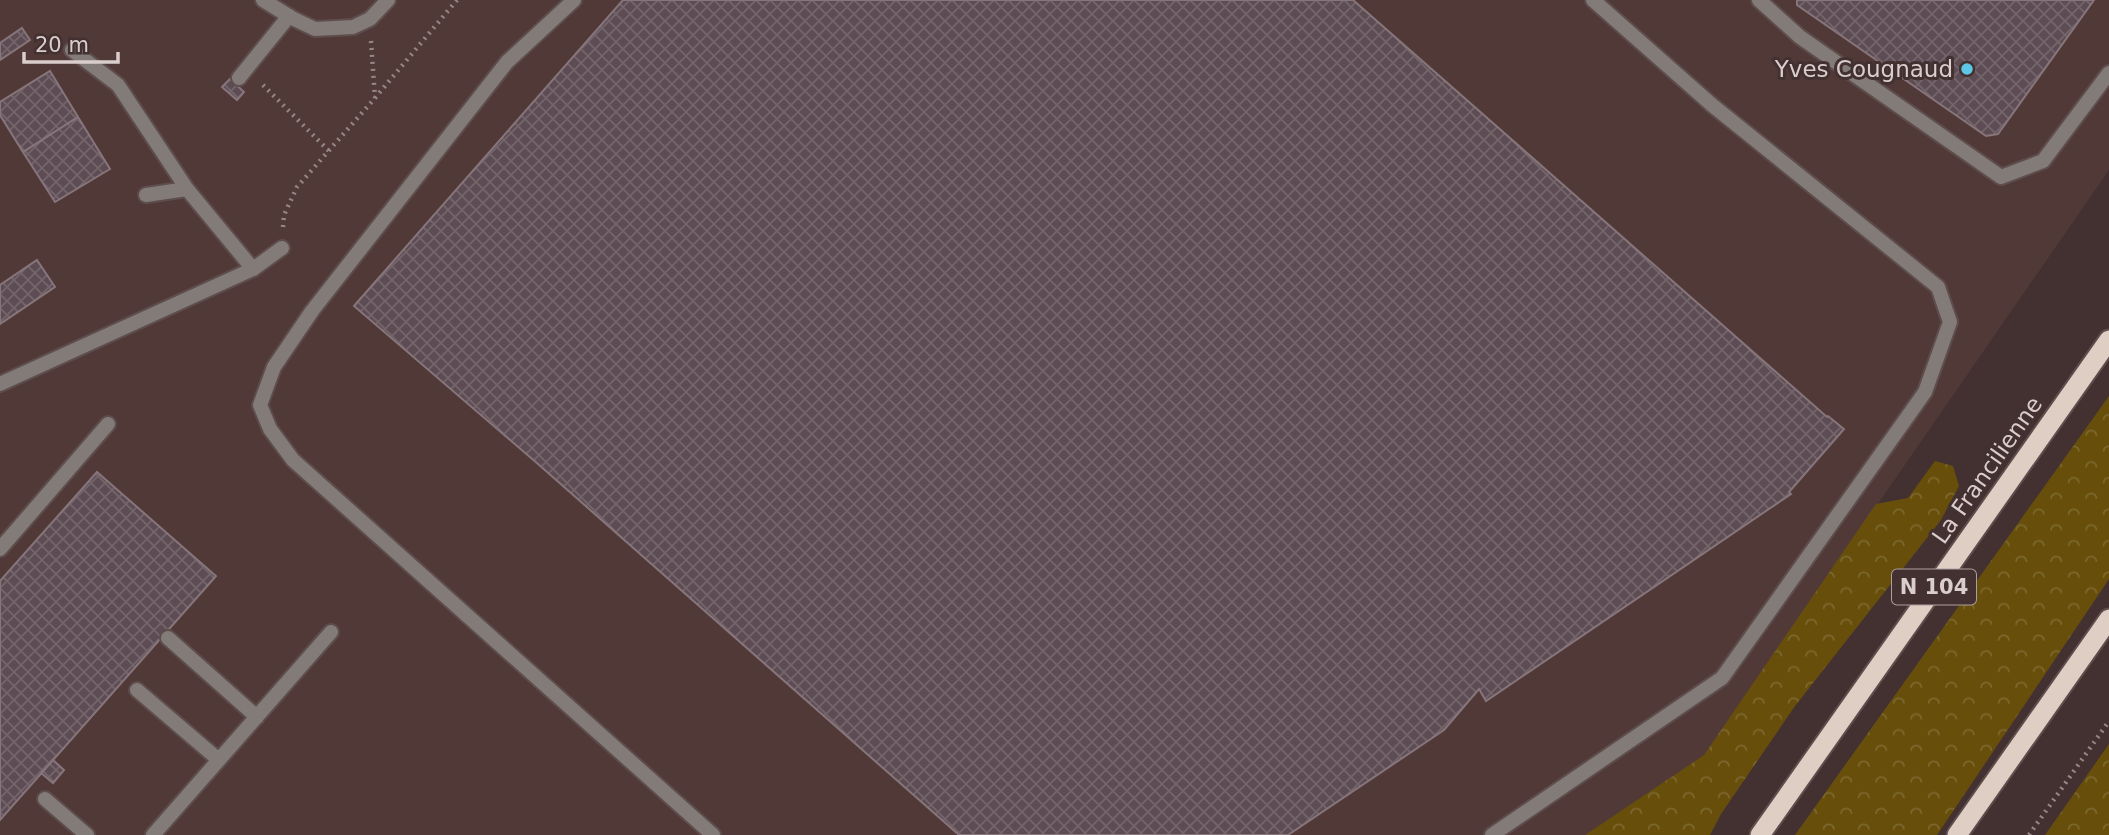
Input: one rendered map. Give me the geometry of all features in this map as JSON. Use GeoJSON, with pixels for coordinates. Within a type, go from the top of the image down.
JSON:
{"type":"FeatureCollection","features":[{"type":"Feature","properties":{"kind":"highway","name":"La Francilienne"},"geometry":{"type":"LineString","coordinates":[[1760,835],[2109,340]]}},
{"type":"Feature","properties":{"kind":"highway"},"geometry":{"type":"LineString","coordinates":[[1957,835],[2109,619]]}},
{"type":"Feature","properties":{"kind":"street"},"geometry":{"type":"LineString","coordinates":[[263,0],[315,29],[354,27],[370,19],[388,0]]}},
{"type":"Feature","properties":{"kind":"street"},"geometry":{"type":"LineString","coordinates":[[574,0],[507,62],[312,312],[274,367],[260,405],[270,429],[293,460],[713,835]]}},
{"type":"Feature","properties":{"kind":"street"},"geometry":{"type":"LineString","coordinates":[[1492,835],[1722,678],[1925,392],[1950,322],[1938,287],[1712,105],[1593,0]]}},
{"type":"Feature","properties":{"kind":"street"},"geometry":{"type":"LineString","coordinates":[[1759,0],[1800,37],[2001,177],[2043,161],[2109,73]]}},
{"type":"Feature","properties":{"kind":"street"},"geometry":{"type":"LineString","coordinates":[[239,78],[289,16]]}},
{"type":"Feature","properties":{"kind":"street"},"geometry":{"type":"LineString","coordinates":[[72,50],[118,85],[187,189],[253,269]]}},
{"type":"Feature","properties":{"kind":"street"},"geometry":{"type":"LineString","coordinates":[[146,195],[187,189]]}},
{"type":"Feature","properties":{"kind":"street"},"geometry":{"type":"LineString","coordinates":[[0,384],[253,269],[282,248]]}},
{"type":"Feature","properties":{"kind":"street"},"geometry":{"type":"LineString","coordinates":[[0,549],[108,424]]}},
{"type":"Feature","properties":{"kind":"street"},"geometry":{"type":"LineString","coordinates":[[153,835],[331,632]]}},
{"type":"Feature","properties":{"kind":"street"},"geometry":{"type":"LineString","coordinates":[[168,638],[257,717]]}},
{"type":"Feature","properties":{"kind":"street"},"geometry":{"type":"LineString","coordinates":[[137,690],[219,760]]}},
{"type":"Feature","properties":{"kind":"street"},"geometry":{"type":"LineString","coordinates":[[45,799],[87,835]]}},
{"type":"Feature","properties":{"kind":"path"},"geometry":{"type":"LineString","coordinates":[[282,248],[284,215],[297,187],[457,0]]}},
{"type":"Feature","properties":{"kind":"path"},"geometry":{"type":"LineString","coordinates":[[370,19],[375,98]]}},
{"type":"Feature","properties":{"kind":"path"},"geometry":{"type":"LineString","coordinates":[[252,64],[253,75],[328,151]]}},
{"type":"Feature","properties":{"kind":"path"},"geometry":{"type":"LineString","coordinates":[[2029,835],[2109,721]]}},
{"type":"Feature","properties":{"kind":"shaded area"},"geometry":{"type":"Polygon","coordinates":[[[0,0],[2109,0],[2109,170],[1704,755],[1585,835],[0,835],[0,0]]]}},
{"type":"Feature","properties":{"kind":"green space"},"geometry":{"type":"Polygon","coordinates":[[[2109,396],[2109,579],[1937,835],[1795,835],[2109,396]]]}},
{"type":"Feature","properties":{"kind":"green space"},"geometry":{"type":"Polygon","coordinates":[[[1935,461],[1953,466],[1959,486],[1941,520],[1795,706],[1721,814],[1710,835],[1585,835],[1704,755],[1876,504],[1908,498],[1935,461]]]}},
{"type":"Feature","properties":{"kind":"green space"},"geometry":{"type":"Polygon","coordinates":[[[2109,744],[2109,835],[2045,835],[2109,744]]]}},
{"type":"Feature","properties":{"kind":"building"},"geometry":{"type":"Polygon","coordinates":[[[623,0],[1353,0],[1827,417],[1844,429],[1789,492],[1791,494],[1486,701],[1479,689],[1444,730],[1288,835],[959,835],[538,464],[354,306],[623,0]]]}},
{"type":"Feature","properties":{"kind":"building","name":"Yves Cougnaud"},"geometry":{"type":"Polygon","coordinates":[[[1797,0],[2094,0],[1998,134],[1986,136],[1797,5],[1797,0]]]}},
{"type":"Feature","properties":{"kind":"building"},"geometry":{"type":"Polygon","coordinates":[[[22,28],[30,40],[0,60],[0,43],[22,28]]]}},
{"type":"Feature","properties":{"kind":"building"},"geometry":{"type":"Polygon","coordinates":[[[50,71],[78,117],[23,152],[0,115],[0,102],[50,71]]]}},
{"type":"Feature","properties":{"kind":"building"},"geometry":{"type":"Polygon","coordinates":[[[230,79],[244,92],[237,100],[222,87],[230,79]]]}},
{"type":"Feature","properties":{"kind":"building"},"geometry":{"type":"Polygon","coordinates":[[[78,117],[110,169],[55,202],[23,152],[78,117]]]}},
{"type":"Feature","properties":{"kind":"building"},"geometry":{"type":"Polygon","coordinates":[[[37,260],[55,287],[0,324],[0,285],[37,260]]]}},
{"type":"Feature","properties":{"kind":"building"},"geometry":{"type":"Polygon","coordinates":[[[97,472],[216,576],[0,820],[0,581],[97,472]]]}},
{"type":"Feature","properties":{"kind":"building"},"geometry":{"type":"Polygon","coordinates":[[[53,760],[64,770],[53,783],[41,773],[53,760]]]}},
{"type":"Feature","properties":{"kind":"place","name":"Yves Cougnaud"},"geometry":{"type":"Point","coordinates":[1967,69]}}]}
